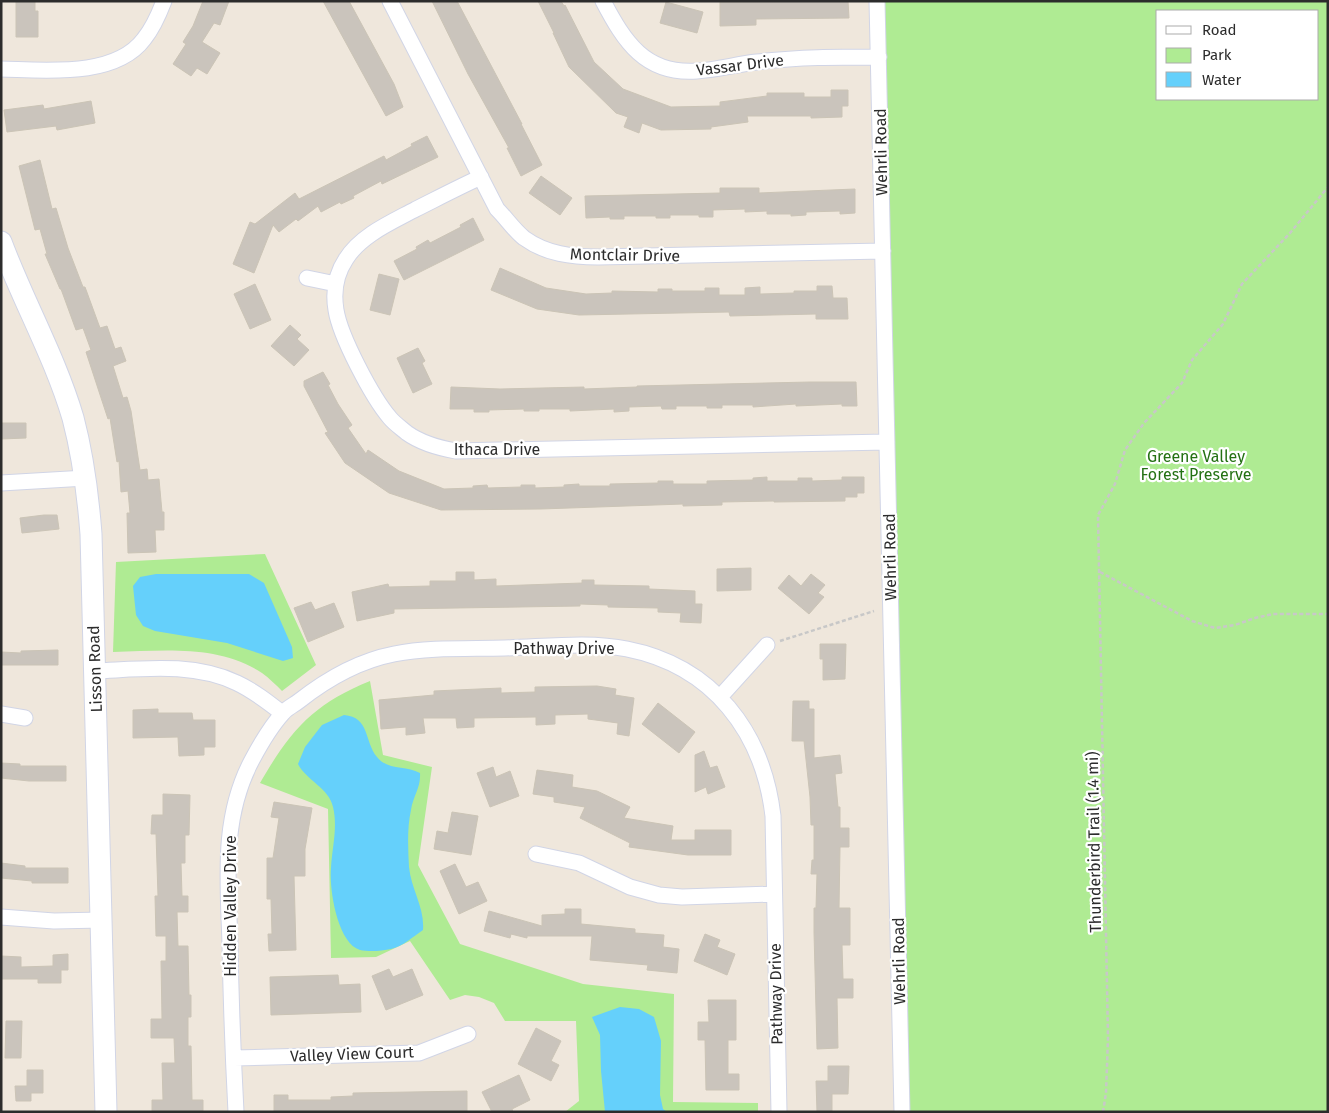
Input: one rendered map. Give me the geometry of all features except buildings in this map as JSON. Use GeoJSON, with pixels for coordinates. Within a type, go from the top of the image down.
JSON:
{"type":"FeatureCollection","features":[{"type":"Feature","properties":{"kind":"street"},"geometry":{"type":"LineString","coordinates":[[1,69],[60,70],[91,68],[110,62],[134,49],[144,40],[156,20],[164,1]]}},
{"type":"Feature","properties":{"kind":"street","name":"Montclair Drive"},"geometry":{"type":"LineString","coordinates":[[390,1],[497,209],[523,237],[539,247],[570,257],[883,252]]}},
{"type":"Feature","properties":{"kind":"street","name":"Vassar Drive"},"geometry":{"type":"LineString","coordinates":[[604,1],[626,41],[649,61],[670,70],[697,71],[794,58],[879,57]]}},
{"type":"Feature","properties":{"kind":"street","name":"Wehrli Road"},"geometry":{"type":"LineString","coordinates":[[878,1],[902,1112]]}},
{"type":"Feature","properties":{"kind":"street","name":"Ithaca Drive"},"geometry":{"type":"LineString","coordinates":[[481,177],[386,225],[366,238],[346,258],[340,270],[336,284],[335,308],[341,329],[376,399],[390,418],[407,433],[430,445],[456,450],[887,442]]}},
{"type":"Feature","properties":{"kind":"street","name":"Lisson Road"},"geometry":{"type":"LineString","coordinates":[[1,242],[61,384],[72,417],[86,478],[91,534],[106,1112]]}},
{"type":"Feature","properties":{"kind":"street"},"geometry":{"type":"LineString","coordinates":[[307,278],[336,284]]}},
{"type":"Feature","properties":{"kind":"street"},"geometry":{"type":"LineString","coordinates":[[1,483],[86,478]]}},
{"type":"Feature","properties":{"kind":"street","name":"Pathway Drive"},"geometry":{"type":"LineString","coordinates":[[282,713],[318,686],[343,672],[378,658],[434,650],[586,646],[627,649],[652,655],[674,665],[692,675],[720,697],[745,729],[760,761],[773,816],[779,1112]]}},
{"type":"Feature","properties":{"kind":"street"},"geometry":{"type":"LineString","coordinates":[[720,697],[767,646]]}},
{"type":"Feature","properties":{"kind":"street"},"geometry":{"type":"LineString","coordinates":[[95,671],[157,669],[198,671],[219,676],[236,683],[282,713]]}},
{"type":"Feature","properties":{"kind":"street","name":"Hidden Valley Drive"},"geometry":{"type":"LineString","coordinates":[[236,1112],[228,879],[229,834],[231,818],[240,788],[251,761],[282,713]]}},
{"type":"Feature","properties":{"kind":"street"},"geometry":{"type":"LineString","coordinates":[[1,714],[25,718]]}},
{"type":"Feature","properties":{"kind":"street"},"geometry":{"type":"LineString","coordinates":[[536,854],[579,862],[630,888],[659,895],[774,894]]}},
{"type":"Feature","properties":{"kind":"street"},"geometry":{"type":"LineString","coordinates":[[1,917],[54,921],[102,920]]}},
{"type":"Feature","properties":{"kind":"street","name":"Valley View Court"},"geometry":{"type":"LineString","coordinates":[[234,1058],[419,1053],[468,1034]]}},
{"type":"Feature","properties":{"kind":"path","name":"Thunderbird Trail (1.4 mi)"},"geometry":{"type":"LineString","coordinates":[[1103,1112],[1106,1093],[1108,1038],[1098,515],[1115,484],[1125,450],[1144,423],[1182,383],[1192,360],[1224,324],[1242,284],[1290,233],[1328,187]]}},
{"type":"Feature","properties":{"kind":"path"},"geometry":{"type":"LineString","coordinates":[[1100,572],[1192,622],[1215,628],[1235,625],[1273,614],[1328,614]]}},
{"type":"Feature","properties":{"kind":"path"},"geometry":{"type":"LineString","coordinates":[[767,646],[874,611]]}},
{"type":"Feature","properties":{"kind":"green space","name":"Greene Valley Forest Preserve"},"geometry":{"type":"Polygon","coordinates":[[[877,1],[1328,1],[1328,1112],[902,1112],[877,1]]]}},
{"type":"Feature","properties":{"kind":"green space"},"geometry":{"type":"Polygon","coordinates":[[[265,554],[316,665],[282,691],[262,673],[227,657],[190,651],[113,652],[116,562],[265,554]]]}},
{"type":"Feature","properties":{"kind":"green space"},"geometry":{"type":"Polygon","coordinates":[[[370,681],[383,755],[432,767],[418,865],[460,944],[583,984],[674,994],[673,1102],[758,1103],[758,1112],[565,1112],[579,1101],[576,1021],[505,1021],[494,1003],[479,997],[465,995],[450,1000],[410,941],[376,957],[331,958],[328,809],[260,783],[282,748],[305,721],[333,699],[370,681]]]}},
{"type":"Feature","properties":{"kind":"water"},"geometry":{"type":"Polygon","coordinates":[[[156,574],[249,574],[264,583],[292,647],[293,658],[283,661],[227,643],[155,631],[143,626],[136,615],[133,586],[140,577],[156,574]]]}},
{"type":"Feature","properties":{"kind":"water"},"geometry":{"type":"Polygon","coordinates":[[[344,715],[358,720],[365,731],[373,751],[381,761],[392,766],[420,773],[410,817],[408,845],[410,875],[422,914],[423,930],[399,946],[387,950],[360,950],[345,937],[336,914],[331,888],[335,830],[333,807],[327,795],[306,775],[298,764],[305,747],[322,725],[344,715]]]}},
{"type":"Feature","properties":{"kind":"water"},"geometry":{"type":"Polygon","coordinates":[[[620,1007],[639,1009],[654,1017],[661,1041],[660,1095],[663,1109],[667,1112],[605,1112],[600,1035],[592,1017],[620,1007]]]}}]}
